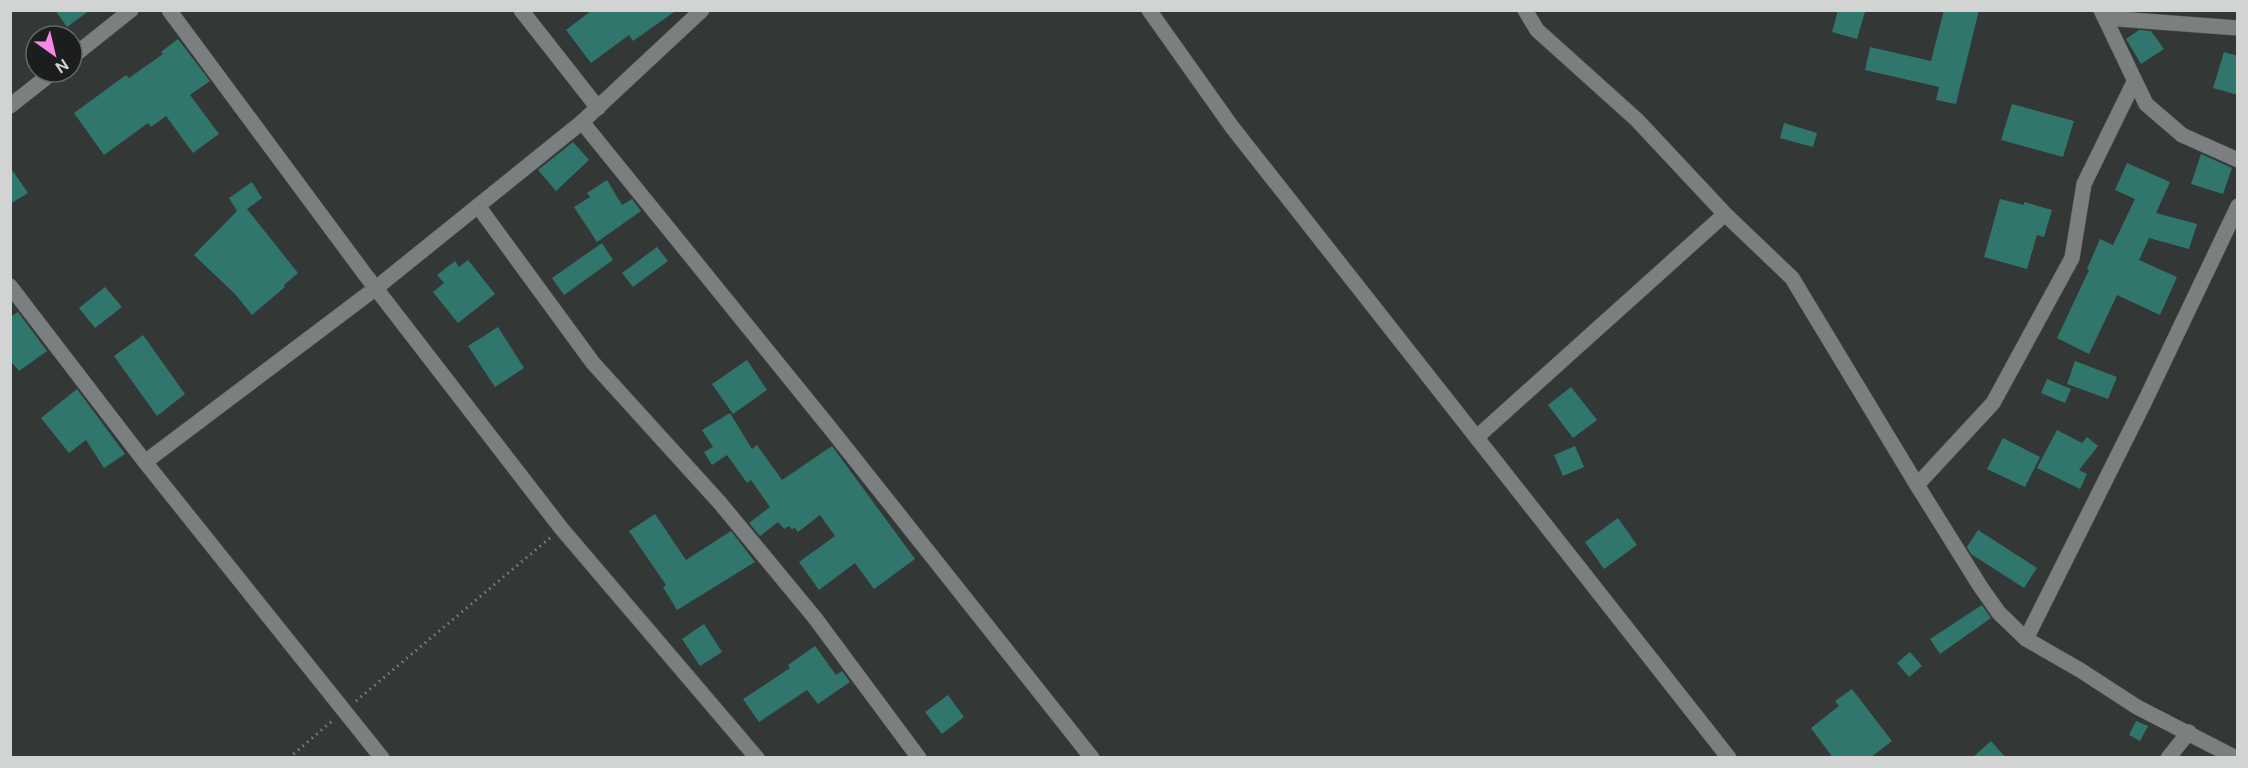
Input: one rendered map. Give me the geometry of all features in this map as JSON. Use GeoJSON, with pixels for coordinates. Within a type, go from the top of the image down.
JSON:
{"type":"FeatureCollection","features":[{"type":"Feature","properties":{"kind":"street"},"geometry":{"type":"LineString","coordinates":[[84,47],[131,10]]}},
{"type":"Feature","properties":{"kind":"street"},"geometry":{"type":"LineString","coordinates":[[169,10],[376,288],[561,528],[757,758]]}},
{"type":"Feature","properties":{"kind":"street"},"geometry":{"type":"LineString","coordinates":[[521,10],[598,108]]}},
{"type":"Feature","properties":{"kind":"street"},"geometry":{"type":"LineString","coordinates":[[145,462],[376,288],[582,122],[702,10]]}},
{"type":"Feature","properties":{"kind":"street"},"geometry":{"type":"LineString","coordinates":[[1149,10],[1232,127],[1729,758]]}},
{"type":"Feature","properties":{"kind":"street"},"geometry":{"type":"LineString","coordinates":[[1525,10],[1537,30],[1637,120],[1725,214],[1792,278],[1917,485],[1999,614],[2025,639],[2080,670],[2137,707],[2236,758]]}},
{"type":"Feature","properties":{"kind":"street"},"geometry":{"type":"LineString","coordinates":[[2103,14],[2238,28]]}},
{"type":"Feature","properties":{"kind":"street"},"geometry":{"type":"LineString","coordinates":[[2103,14],[2146,104],[2182,135],[2238,160]]}},
{"type":"Feature","properties":{"kind":"street"},"geometry":{"type":"LineString","coordinates":[[1917,485],[1993,403],[2072,258],[2084,184],[2134,82]]}},
{"type":"Feature","properties":{"kind":"street"},"geometry":{"type":"LineString","coordinates":[[10,106],[38,84]]}},
{"type":"Feature","properties":{"kind":"street"},"geometry":{"type":"LineString","coordinates":[[582,122],[830,428],[1092,758]]}},
{"type":"Feature","properties":{"kind":"street"},"geometry":{"type":"LineString","coordinates":[[478,206],[593,363],[742,529],[815,618],[919,758]]}},
{"type":"Feature","properties":{"kind":"street"},"geometry":{"type":"LineString","coordinates":[[2025,639],[2140,411],[2238,206]]}},
{"type":"Feature","properties":{"kind":"street"},"geometry":{"type":"LineString","coordinates":[[1477,437],[1725,214]]}},
{"type":"Feature","properties":{"kind":"street"},"geometry":{"type":"LineString","coordinates":[[10,286],[145,462],[382,758]]}},
{"type":"Feature","properties":{"kind":"street"},"geometry":{"type":"LineString","coordinates":[[2168,758],[2188,732]]}},
{"type":"Feature","properties":{"kind":"path"},"geometry":{"type":"LineString","coordinates":[[289,758],[561,528]]}},
{"type":"Feature","properties":{"kind":"building"},"geometry":{"type":"Polygon","coordinates":[[[55,10],[90,10],[71,24],[65,24],[55,10]]]}},
{"type":"Feature","properties":{"kind":"building"},"geometry":{"type":"Polygon","coordinates":[[[592,10],[677,10],[633,41],[629,35],[591,63],[566,30],[592,10]]]}},
{"type":"Feature","properties":{"kind":"building"},"geometry":{"type":"Polygon","coordinates":[[[1838,10],[1865,12],[1857,39],[1832,32],[1838,10]]]}},
{"type":"Feature","properties":{"kind":"building"},"geometry":{"type":"Polygon","coordinates":[[[1944,10],[1979,10],[1956,104],[1936,100],[1939,87],[1865,70],[1870,47],[1931,61],[1944,10]]]}},
{"type":"Feature","properties":{"kind":"building"},"geometry":{"type":"Polygon","coordinates":[[[2139,30],[2151,31],[2164,49],[2141,64],[2126,39],[2139,30]]]}},
{"type":"Feature","properties":{"kind":"building"},"geometry":{"type":"Polygon","coordinates":[[[178,39],[210,81],[190,95],[219,134],[193,153],[166,116],[151,127],[148,123],[104,155],[74,113],[126,75],[129,78],[163,54],[161,52],[178,39]]]}},
{"type":"Feature","properties":{"kind":"building"},"geometry":{"type":"Polygon","coordinates":[[[2224,52],[2238,56],[2238,95],[2213,88],[2224,52]]]}},
{"type":"Feature","properties":{"kind":"building"},"geometry":{"type":"Polygon","coordinates":[[[2012,104],[2074,121],[2063,157],[2001,140],[2012,104]]]}},
{"type":"Feature","properties":{"kind":"building"},"geometry":{"type":"Polygon","coordinates":[[[1784,123],[1817,133],[1813,147],[1780,138],[1784,123]]]}},
{"type":"Feature","properties":{"kind":"building"},"geometry":{"type":"Polygon","coordinates":[[[573,142],[589,160],[556,191],[538,170],[573,142]]]}},
{"type":"Feature","properties":{"kind":"building"},"geometry":{"type":"Polygon","coordinates":[[[2201,154],[2232,168],[2223,194],[2191,184],[2201,154]]]}},
{"type":"Feature","properties":{"kind":"building"},"geometry":{"type":"Polygon","coordinates":[[[2127,163],[2170,182],[2156,213],[2197,224],[2189,249],[2149,238],[2139,260],[2177,277],[2160,315],[2117,295],[2089,354],[2057,338],[2089,270],[2087,269],[2100,239],[2113,245],[2135,199],[2115,190],[2127,163]]]}},
{"type":"Feature","properties":{"kind":"building"},"geometry":{"type":"Polygon","coordinates":[[[10,167],[28,193],[10,204],[10,167]]]}},
{"type":"Feature","properties":{"kind":"building"},"geometry":{"type":"Polygon","coordinates":[[[607,180],[622,205],[632,199],[641,211],[597,242],[574,207],[590,197],[587,193],[607,180]]]}},
{"type":"Feature","properties":{"kind":"building"},"geometry":{"type":"Polygon","coordinates":[[[252,182],[262,198],[247,209],[298,273],[252,315],[235,294],[194,255],[237,211],[229,198],[252,182]]]}},
{"type":"Feature","properties":{"kind":"building"},"geometry":{"type":"Polygon","coordinates":[[[2000,199],[2024,205],[2024,202],[2052,210],[2044,237],[2037,235],[2027,269],[1984,257],[2000,199]]]}},
{"type":"Feature","properties":{"kind":"building"},"geometry":{"type":"Polygon","coordinates":[[[602,243],[613,260],[564,295],[552,278],[602,243]]]}},
{"type":"Feature","properties":{"kind":"building"},"geometry":{"type":"Polygon","coordinates":[[[657,247],[668,261],[633,287],[622,273],[657,247]]]}},
{"type":"Feature","properties":{"kind":"building"},"geometry":{"type":"Polygon","coordinates":[[[468,260],[495,294],[458,323],[433,292],[444,283],[437,275],[455,261],[459,267],[468,260]]]}},
{"type":"Feature","properties":{"kind":"building"},"geometry":{"type":"Polygon","coordinates":[[[105,287],[122,307],[95,328],[79,308],[105,287]]]}},
{"type":"Feature","properties":{"kind":"building"},"geometry":{"type":"Polygon","coordinates":[[[18,312],[47,351],[19,371],[10,360],[10,317],[18,312]]]}},
{"type":"Feature","properties":{"kind":"building"},"geometry":{"type":"Polygon","coordinates":[[[498,327],[524,368],[495,387],[468,346],[498,327]]]}},
{"type":"Feature","properties":{"kind":"building"},"geometry":{"type":"Polygon","coordinates":[[[143,335],[185,394],[157,416],[114,356],[143,335]]]}},
{"type":"Feature","properties":{"kind":"building"},"geometry":{"type":"Polygon","coordinates":[[[747,360],[767,390],[733,414],[712,384],[747,360]]]}},
{"type":"Feature","properties":{"kind":"building"},"geometry":{"type":"Polygon","coordinates":[[[2075,361],[2117,377],[2108,399],[2067,384],[2075,361]]]}},
{"type":"Feature","properties":{"kind":"building"},"geometry":{"type":"Polygon","coordinates":[[[2047,379],[2071,389],[2065,403],[2041,393],[2047,379]]]}},
{"type":"Feature","properties":{"kind":"building"},"geometry":{"type":"Polygon","coordinates":[[[1571,387],[1597,420],[1573,438],[1548,405],[1571,387]]]}},
{"type":"Feature","properties":{"kind":"building"},"geometry":{"type":"Polygon","coordinates":[[[77,389],[125,454],[104,468],[86,440],[69,453],[41,418],[77,389]]]}},
{"type":"Feature","properties":{"kind":"building"},"geometry":{"type":"Polygon","coordinates":[[[730,413],[752,449],[757,445],[782,480],[832,446],[915,559],[874,589],[855,563],[819,590],[799,562],[835,536],[820,515],[798,532],[794,527],[792,530],[789,526],[784,529],[778,522],[760,536],[749,523],[770,507],[751,480],[747,483],[727,455],[712,465],[704,452],[713,447],[702,430],[730,413]]]}},
{"type":"Feature","properties":{"kind":"building"},"geometry":{"type":"Polygon","coordinates":[[[2057,430],[2082,443],[2087,437],[2098,446],[2079,470],[2087,474],[2080,489],[2037,468],[2057,430]]]}},
{"type":"Feature","properties":{"kind":"building"},"geometry":{"type":"Polygon","coordinates":[[[2003,438],[2040,457],[2025,487],[1987,469],[2003,438]]]}},
{"type":"Feature","properties":{"kind":"building"},"geometry":{"type":"Polygon","coordinates":[[[1575,446],[1584,467],[1563,476],[1554,455],[1575,446]]]}},
{"type":"Feature","properties":{"kind":"building"},"geometry":{"type":"Polygon","coordinates":[[[655,514],[686,560],[731,531],[755,562],[677,610],[663,587],[666,585],[629,531],[655,514]]]}},
{"type":"Feature","properties":{"kind":"building"},"geometry":{"type":"Polygon","coordinates":[[[1618,518],[1637,545],[1604,569],[1585,542],[1618,518]]]}},
{"type":"Feature","properties":{"kind":"building"},"geometry":{"type":"Polygon","coordinates":[[[1978,530],[2037,568],[2024,588],[1971,554],[1967,547],[1978,530]]]}},
{"type":"Feature","properties":{"kind":"building"},"geometry":{"type":"Polygon","coordinates":[[[1982,605],[1991,618],[1940,654],[1930,639],[1982,605]]]}},
{"type":"Feature","properties":{"kind":"building"},"geometry":{"type":"Polygon","coordinates":[[[704,624],[722,652],[700,666],[682,639],[704,624]]]}},
{"type":"Feature","properties":{"kind":"building"},"geometry":{"type":"Polygon","coordinates":[[[815,646],[836,675],[842,671],[850,682],[818,704],[807,690],[759,722],[743,699],[790,668],[788,665],[815,646]]]}},
{"type":"Feature","properties":{"kind":"building"},"geometry":{"type":"Polygon","coordinates":[[[1910,652],[1922,666],[1909,677],[1897,663],[1910,652]]]}},
{"type":"Feature","properties":{"kind":"building"},"geometry":{"type":"Polygon","coordinates":[[[1852,689],[1892,741],[1870,758],[1833,758],[1811,728],[1839,706],[1835,701],[1852,689]]]}},
{"type":"Feature","properties":{"kind":"building"},"geometry":{"type":"Polygon","coordinates":[[[948,695],[964,717],[942,734],[925,712],[948,695]]]}},
{"type":"Feature","properties":{"kind":"building"},"geometry":{"type":"Polygon","coordinates":[[[2136,721],[2148,726],[2140,741],[2129,735],[2136,721]]]}},
{"type":"Feature","properties":{"kind":"building"},"geometry":{"type":"Polygon","coordinates":[[[1991,741],[2006,758],[1972,758],[1991,741]]]}}]}
